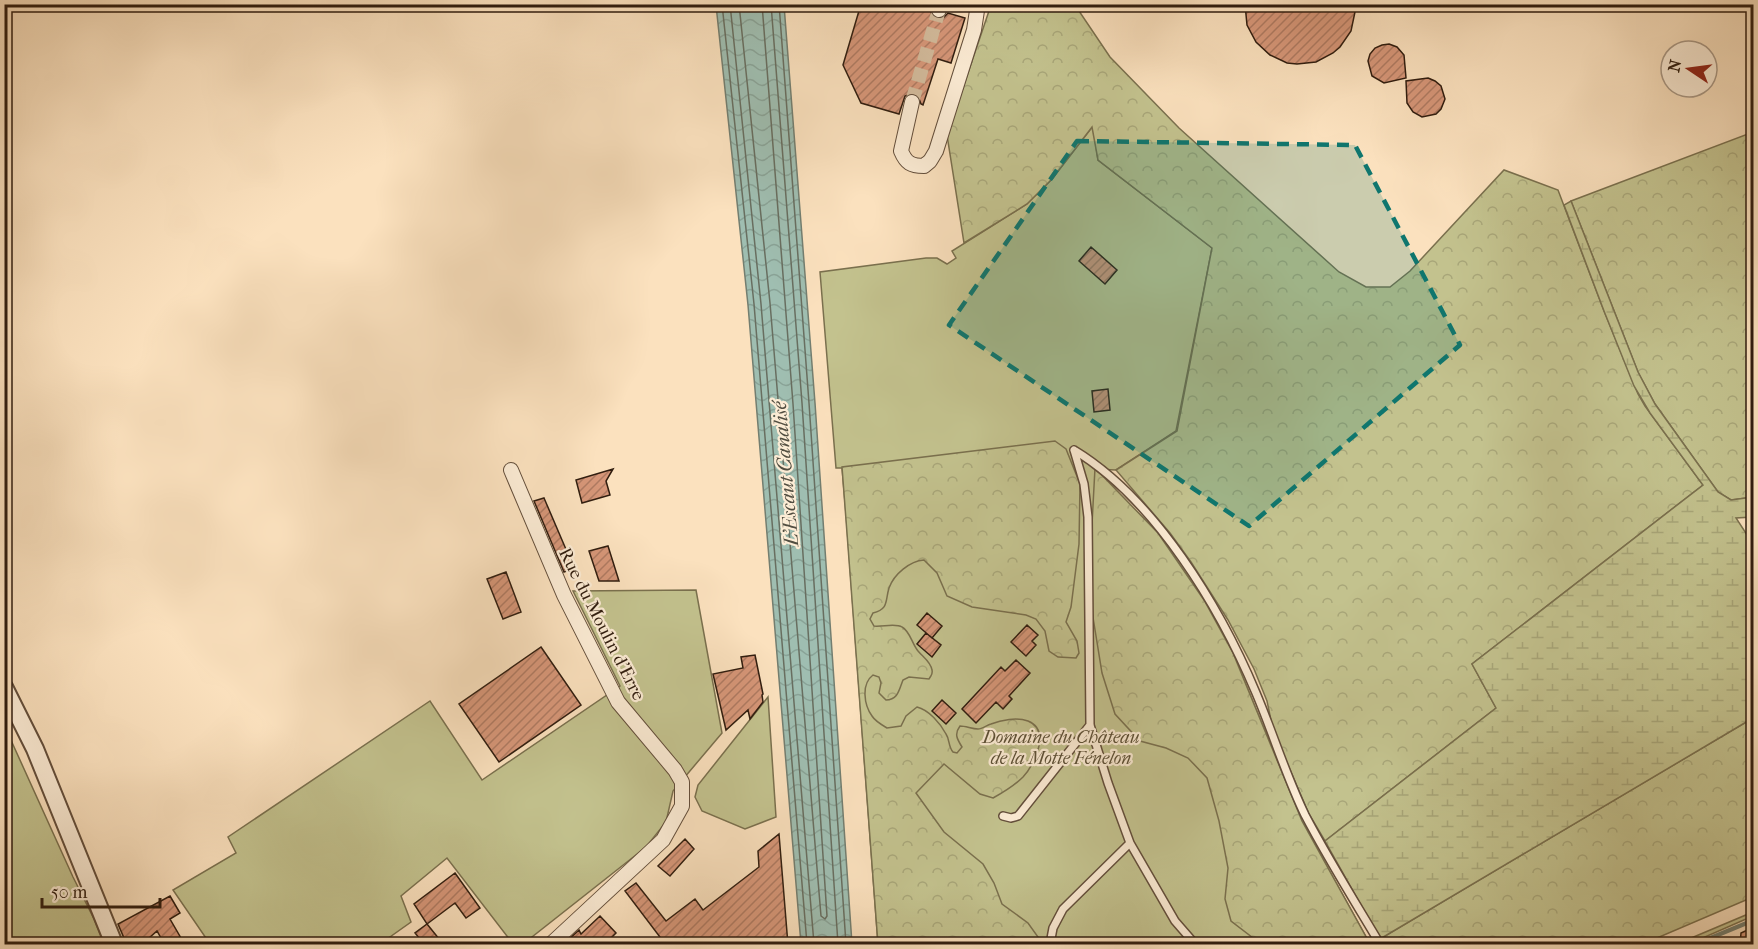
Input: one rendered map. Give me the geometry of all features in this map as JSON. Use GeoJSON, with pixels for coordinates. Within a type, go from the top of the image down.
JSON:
{"type":"FeatureCollection","features":[{"type":"Feature","properties":{"kind":"street"},"geometry":{"type":"LineString","coordinates":[[912,102],[901,151],[909,164],[924,166],[930,162],[936,151],[974,30],[978,4]]}},
{"type":"Feature","properties":{"kind":"street","name":"Rue du Moulin d'Erre"},"geometry":{"type":"LineString","coordinates":[[511,470],[564,595],[618,702],[675,770],[682,782],[682,806],[663,840],[553,944]]}},
{"type":"Feature","properties":{"kind":"street"},"geometry":{"type":"LineString","coordinates":[[4,687],[35,750],[114,945]]}},
{"type":"Feature","properties":{"kind":"lane"},"geometry":{"type":"LineString","coordinates":[[1195,945],[1176,921],[1130,843],[1090,725],[1088,517],[1084,484],[1074,450],[1108,473],[1143,508],[1201,586],[1226,630],[1255,691],[1305,814],[1380,945]]}},
{"type":"Feature","properties":{"kind":"lane"},"geometry":{"type":"LineString","coordinates":[[1003,816],[1018,816],[1090,725]]}},
{"type":"Feature","properties":{"kind":"lane"},"geometry":{"type":"LineString","coordinates":[[1050,945],[1053,928],[1063,909],[1130,843]]}},
{"type":"Feature","properties":{"kind":"highlighted area"},"geometry":{"type":"Polygon","coordinates":[[[1077,141],[1355,145],[1460,345],[1249,526],[949,325],[1077,141]]]}},
{"type":"Feature","properties":{"kind":"green space"},"geometry":{"type":"Polygon","coordinates":[[[991,5],[1075,5],[1110,57],[1179,128],[1339,272],[1366,287],[1390,287],[1410,271],[1504,170],[1558,190],[1638,394],[1703,485],[1472,664],[1496,708],[1325,841],[1309,814],[1273,730],[1267,701],[1254,669],[1228,620],[1170,533],[1116,470],[1177,431],[1212,248],[1098,160],[1092,127],[1052,179],[1027,204],[964,243],[947,135],[991,5]]]}},
{"type":"Feature","properties":{"kind":"green space","name":"Domaine du Château de la Motte Fénelon"},"geometry":{"type":"Polygon","coordinates":[[[1093,126],[1098,160],[1212,248],[1176,431],[1116,470],[1095,469],[1158,533],[1204,600],[1233,653],[1302,821],[1370,944],[878,944],[846,514],[842,468],[836,468],[820,272],[926,258],[937,258],[947,264],[956,258],[952,251],[1027,204],[1052,179],[1093,126]]]}},
{"type":"Feature","properties":{"kind":"green space"},"geometry":{"type":"Polygon","coordinates":[[[1753,132],[1753,497],[1731,500],[1718,492],[1655,404],[1638,372],[1571,201],[1753,132]]]}},
{"type":"Feature","properties":{"kind":"green space"},"geometry":{"type":"Polygon","coordinates":[[[1571,201],[1638,372],[1655,404],[1718,492],[1731,500],[1753,497],[1753,517],[1736,518],[1753,544],[1753,718],[1380,939],[1325,841],[1496,708],[1472,664],[1703,485],[1650,413],[1634,386],[1564,205],[1571,201]]]}},
{"type":"Feature","properties":{"kind":"green space"},"geometry":{"type":"Polygon","coordinates":[[[1055,441],[1066,449],[1080,484],[1079,544],[1071,607],[1066,622],[1077,641],[1079,653],[1076,658],[1058,657],[1049,651],[1045,631],[1036,619],[1026,615],[972,607],[947,596],[937,573],[924,560],[908,566],[899,573],[889,588],[884,607],[873,613],[870,619],[874,626],[896,625],[905,629],[916,648],[930,664],[932,674],[929,679],[909,677],[903,680],[896,696],[890,700],[886,700],[879,693],[881,683],[879,677],[873,675],[865,689],[867,706],[872,716],[887,728],[901,726],[906,716],[917,707],[926,711],[941,726],[951,750],[957,753],[962,747],[957,736],[960,726],[980,729],[999,721],[1014,719],[1028,721],[1035,725],[1040,739],[1032,764],[1020,780],[997,796],[993,798],[980,794],[944,764],[916,793],[944,832],[983,864],[1002,904],[1028,923],[1038,937],[1039,944],[878,944],[842,467],[1055,441]]]}},
{"type":"Feature","properties":{"kind":"green space"},"geometry":{"type":"Polygon","coordinates":[[[1095,468],[1158,533],[1204,600],[1233,653],[1302,821],[1370,944],[1261,944],[1231,921],[1225,899],[1228,868],[1219,821],[1207,778],[1188,758],[1166,748],[1140,741],[1115,714],[1102,673],[1091,605],[1091,543],[1095,468]]]}},
{"type":"Feature","properties":{"kind":"green space"},"geometry":{"type":"Polygon","coordinates":[[[696,590],[722,733],[673,791],[666,822],[646,847],[523,944],[513,944],[447,858],[401,896],[411,922],[380,944],[210,944],[173,890],[236,853],[228,837],[430,701],[482,780],[620,686],[573,591],[696,590]]]}},
{"type":"Feature","properties":{"kind":"green space"},"geometry":{"type":"Polygon","coordinates":[[[768,697],[776,817],[745,829],[702,811],[695,797],[698,785],[768,697]]]}},
{"type":"Feature","properties":{"kind":"green space"},"geometry":{"type":"Polygon","coordinates":[[[1753,718],[1753,897],[1643,944],[1384,944],[1380,939],[1753,718]]]}},
{"type":"Feature","properties":{"kind":"green space"},"geometry":{"type":"Polygon","coordinates":[[[5,727],[94,919],[104,944],[5,944],[5,727]]]}},
{"type":"Feature","properties":{"kind":"green space"},"geometry":{"type":"Polygon","coordinates":[[[1753,912],[1753,916],[1689,944],[1677,944],[1753,912]]]}},
{"type":"Feature","properties":{"kind":"water","name":"L'Escaut Canalisé"},"geometry":{"type":"Polygon","coordinates":[[[716,5],[784,5],[815,403],[852,944],[801,944],[748,305],[716,5]]]}},
{"type":"Feature","properties":{"kind":"building"},"geometry":{"type":"Polygon","coordinates":[[[861,4],[920,4],[930,8],[932,15],[937,19],[948,13],[965,18],[951,63],[938,59],[923,105],[918,96],[913,93],[905,96],[899,114],[861,103],[843,65],[861,4]]]}},
{"type":"Feature","properties":{"kind":"building"},"geometry":{"type":"Polygon","coordinates":[[[1245,4],[1355,4],[1355,12],[1351,31],[1340,47],[1316,62],[1297,64],[1287,63],[1270,55],[1256,42],[1247,25],[1245,4]]]}},
{"type":"Feature","properties":{"kind":"building"},"geometry":{"type":"Polygon","coordinates":[[[1389,44],[1397,47],[1404,55],[1406,78],[1384,83],[1372,76],[1368,61],[1375,48],[1389,44]]]}},
{"type":"Feature","properties":{"kind":"building"},"geometry":{"type":"Polygon","coordinates":[[[1428,78],[1441,86],[1445,99],[1436,114],[1422,117],[1413,112],[1407,103],[1406,81],[1428,78]]]}},
{"type":"Feature","properties":{"kind":"building"},"geometry":{"type":"Polygon","coordinates":[[[1091,247],[1117,270],[1105,284],[1079,261],[1091,247]]]}},
{"type":"Feature","properties":{"kind":"building"},"geometry":{"type":"Polygon","coordinates":[[[1108,389],[1110,410],[1094,412],[1092,391],[1108,389]]]}},
{"type":"Feature","properties":{"kind":"building"},"geometry":{"type":"Polygon","coordinates":[[[613,469],[606,481],[610,495],[582,503],[576,480],[613,469]]]}},
{"type":"Feature","properties":{"kind":"building"},"geometry":{"type":"Polygon","coordinates":[[[544,498],[574,568],[564,572],[534,501],[544,498]]]}},
{"type":"Feature","properties":{"kind":"building"},"geometry":{"type":"Polygon","coordinates":[[[608,546],[619,581],[599,581],[589,551],[608,546]]]}},
{"type":"Feature","properties":{"kind":"building"},"geometry":{"type":"Polygon","coordinates":[[[506,572],[521,612],[503,619],[487,579],[506,572]]]}},
{"type":"Feature","properties":{"kind":"building"},"geometry":{"type":"Polygon","coordinates":[[[927,613],[942,626],[932,638],[917,625],[927,613]]]}},
{"type":"Feature","properties":{"kind":"building"},"geometry":{"type":"Polygon","coordinates":[[[1027,625],[1038,635],[1032,641],[1036,645],[1026,656],[1011,642],[1027,625]]]}},
{"type":"Feature","properties":{"kind":"building"},"geometry":{"type":"Polygon","coordinates":[[[926,633],[941,645],[932,657],[917,644],[926,633]]]}},
{"type":"Feature","properties":{"kind":"building"},"geometry":{"type":"Polygon","coordinates":[[[541,647],[581,705],[499,762],[459,704],[541,647]]]}},
{"type":"Feature","properties":{"kind":"building"},"geometry":{"type":"Polygon","coordinates":[[[755,655],[763,702],[750,719],[748,710],[726,730],[713,674],[743,668],[741,657],[755,655]]]}},
{"type":"Feature","properties":{"kind":"building"},"geometry":{"type":"Polygon","coordinates":[[[1016,660],[1030,673],[1009,696],[1012,699],[1003,709],[996,702],[976,723],[962,709],[1001,667],[1005,671],[1016,660]]]}},
{"type":"Feature","properties":{"kind":"building"},"geometry":{"type":"Polygon","coordinates":[[[942,700],[956,713],[946,724],[932,711],[942,700]]]}},
{"type":"Feature","properties":{"kind":"building"},"geometry":{"type":"Polygon","coordinates":[[[779,834],[788,945],[666,945],[625,891],[636,883],[666,921],[695,899],[703,910],[759,867],[758,851],[779,834]]]}},
{"type":"Feature","properties":{"kind":"building"},"geometry":{"type":"Polygon","coordinates":[[[685,839],[694,849],[670,876],[658,866],[685,839]]]}},
{"type":"Feature","properties":{"kind":"building"},"geometry":{"type":"Polygon","coordinates":[[[455,873],[480,908],[466,918],[455,903],[427,924],[414,904],[455,873]]]}},
{"type":"Feature","properties":{"kind":"building"},"geometry":{"type":"Polygon","coordinates":[[[170,896],[180,913],[170,919],[185,945],[165,945],[157,931],[141,945],[127,945],[118,924],[170,896]]]}},
{"type":"Feature","properties":{"kind":"building"},"geometry":{"type":"Polygon","coordinates":[[[600,916],[616,933],[604,945],[566,945],[565,943],[579,930],[581,934],[600,916]]]}},
{"type":"Feature","properties":{"kind":"building"},"geometry":{"type":"Polygon","coordinates":[[[427,924],[444,945],[425,945],[415,933],[427,924]]]}},
{"type":"Feature","properties":{"kind":"building"},"geometry":{"type":"Polygon","coordinates":[[[1754,927],[1754,945],[1740,945],[1741,933],[1754,927]]]}},
{"type":"Feature","properties":{"kind":"waterway"},"geometry":{"type":"LineString","coordinates":[[1696,944],[1754,920]]}},
{"type":"Feature","properties":{"kind":"tunnel"},"geometry":{"type":"LineString","coordinates":[[912,102],[939,10]]}}]}
